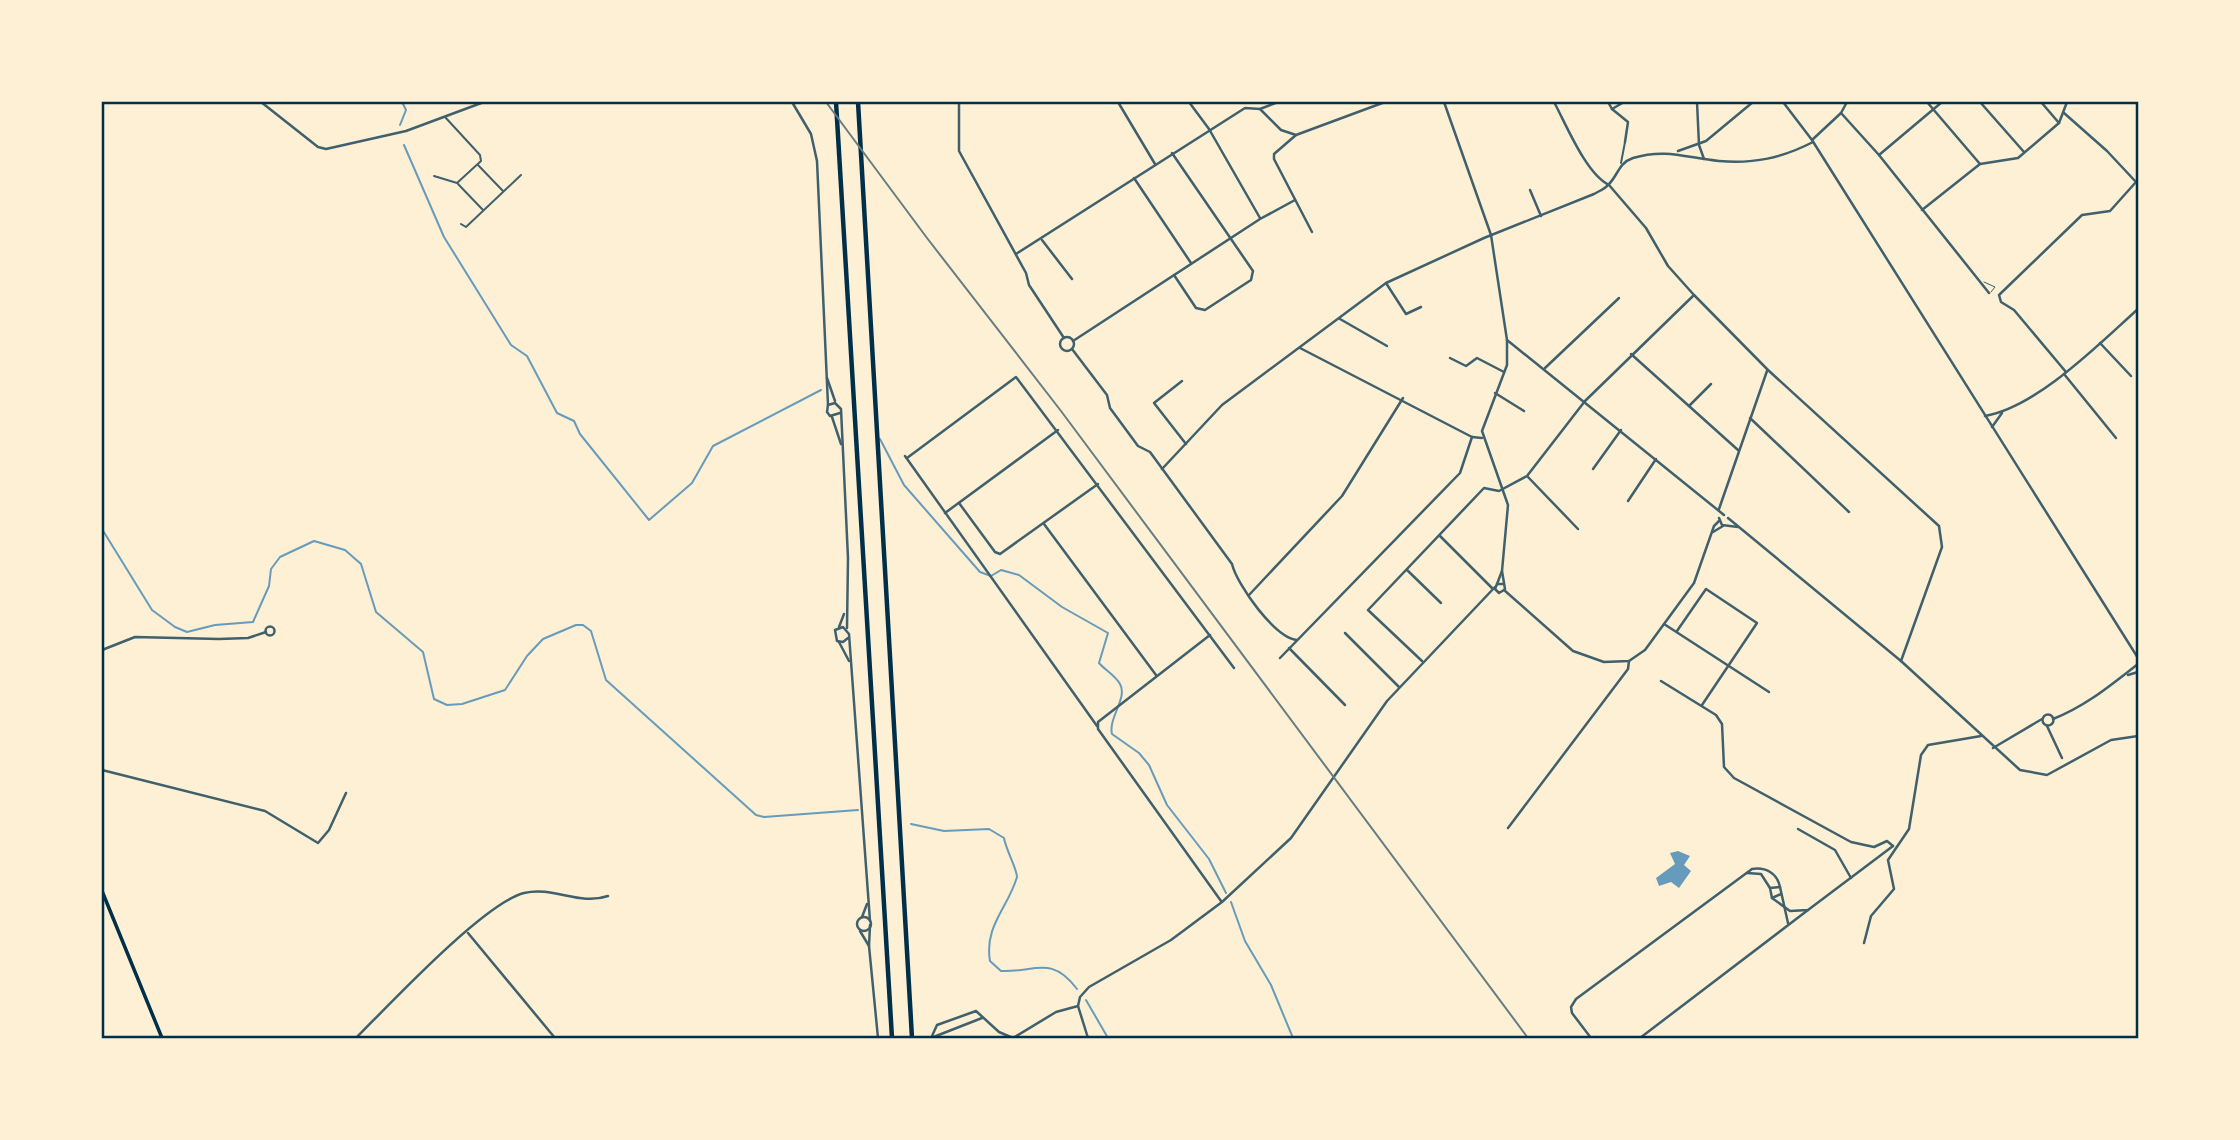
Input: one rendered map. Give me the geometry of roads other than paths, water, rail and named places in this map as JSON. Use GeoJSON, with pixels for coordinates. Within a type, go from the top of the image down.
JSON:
{"type":"FeatureCollection","features":[{"type":"Feature","properties":{"kind":"highway"},"geometry":{"type":"LineString","coordinates":[[836,102],[892,1038]]}},
{"type":"Feature","properties":{"kind":"highway"},"geometry":{"type":"LineString","coordinates":[[858,102],[912,1038]]}},
{"type":"Feature","properties":{"kind":"main road"},"geometry":{"type":"LineString","coordinates":[[102,891],[162,1038]]}},
{"type":"Feature","properties":{"kind":"street"},"geometry":{"type":"LineString","coordinates":[[261,102],[318,147],[326,149],[397,134],[484,102]]}},
{"type":"Feature","properties":{"kind":"street"},"geometry":{"type":"LineString","coordinates":[[792,102],[811,134],[817,161],[827,412],[832,417],[842,449]]}},
{"type":"Feature","properties":{"kind":"street"},"geometry":{"type":"LineString","coordinates":[[958,102],[959,151],[1016,254],[1029,285],[1064,338],[1073,341]]}},
{"type":"Feature","properties":{"kind":"street"},"geometry":{"type":"LineString","coordinates":[[1118,102],[1155,164]]}},
{"type":"Feature","properties":{"kind":"street"},"geometry":{"type":"LineString","coordinates":[[1189,102],[1209,129],[1260,219]]}},
{"type":"Feature","properties":{"kind":"street"},"geometry":{"type":"LineString","coordinates":[[1254,102],[1254,107]]}},
{"type":"Feature","properties":{"kind":"street"},"geometry":{"type":"LineString","coordinates":[[1260,109],[1278,102]]}},
{"type":"Feature","properties":{"kind":"street"},"geometry":{"type":"LineString","coordinates":[[1312,232],[1273,154],[1296,135],[1385,102]]}},
{"type":"Feature","properties":{"kind":"street"},"geometry":{"type":"LineString","coordinates":[[1444,102],[1490,235],[1507,340],[1508,359],[1484,422],[1482,438],[1508,505],[1502,571],[1504,590],[1573,651],[1604,662],[1629,661]]}},
{"type":"Feature","properties":{"kind":"street"},"geometry":{"type":"LineString","coordinates":[[1554,102],[1577,146],[1602,181],[1609,185],[1646,228],[1668,266],[1694,295],[1768,370],[1939,526],[1942,547],[1901,661]]}},
{"type":"Feature","properties":{"kind":"street"},"geometry":{"type":"LineString","coordinates":[[1162,469],[1222,405],[1386,283],[1490,235],[1541,217],[1609,185],[1621,164],[1628,122],[1612,109],[1608,102]]}},
{"type":"Feature","properties":{"kind":"street"},"geometry":{"type":"LineString","coordinates":[[1612,109],[1623,102]]}},
{"type":"Feature","properties":{"kind":"street"},"geometry":{"type":"LineString","coordinates":[[1697,102],[1699,145],[1704,159]]}},
{"type":"Feature","properties":{"kind":"street"},"geometry":{"type":"LineString","coordinates":[[1621,164],[1632,158],[1676,152],[1699,145],[1715,135],[1753,102]]}},
{"type":"Feature","properties":{"kind":"street"},"geometry":{"type":"LineString","coordinates":[[1783,102],[1812,141],[2138,658]]}},
{"type":"Feature","properties":{"kind":"street"},"geometry":{"type":"LineString","coordinates":[[1676,152],[1704,159],[1763,162],[1790,154],[1812,141],[1841,113],[1847,102]]}},
{"type":"Feature","properties":{"kind":"street"},"geometry":{"type":"LineString","coordinates":[[1927,102],[1980,164]]}},
{"type":"Feature","properties":{"kind":"street"},"geometry":{"type":"LineString","coordinates":[[1879,155],[1942,102]]}},
{"type":"Feature","properties":{"kind":"street"},"geometry":{"type":"LineString","coordinates":[[1980,102],[2024,152]]}},
{"type":"Feature","properties":{"kind":"street"},"geometry":{"type":"LineString","coordinates":[[2041,102],[2059,122]]}},
{"type":"Feature","properties":{"kind":"street"},"geometry":{"type":"LineString","coordinates":[[1922,209],[1980,164],[2009,161],[2024,152],[2059,122],[2067,102]]}},
{"type":"Feature","properties":{"kind":"street"},"geometry":{"type":"LineString","coordinates":[[1016,254],[1209,129],[1254,107],[1260,109],[1281,130],[1296,135]]}},
{"type":"Feature","properties":{"kind":"street"},"geometry":{"type":"LineString","coordinates":[[1841,113],[1879,155],[1989,293]]}},
{"type":"Feature","properties":{"kind":"street"},"geometry":{"type":"LineString","coordinates":[[2064,113],[2133,177],[2135,185],[2109,211],[2082,215],[1999,295],[2001,302],[2014,310],[2116,438]]}},
{"type":"Feature","properties":{"kind":"street"},"geometry":{"type":"LineString","coordinates":[[445,116],[480,155],[481,161],[457,183]]}},
{"type":"Feature","properties":{"kind":"street"},"geometry":{"type":"LineString","coordinates":[[1172,153],[1253,271],[1251,280],[1205,310],[1196,308],[1174,274]]}},
{"type":"Feature","properties":{"kind":"street"},"geometry":{"type":"LineString","coordinates":[[477,164],[503,192]]}},
{"type":"Feature","properties":{"kind":"street"},"geometry":{"type":"LineString","coordinates":[[461,224],[467,227],[521,175]]}},
{"type":"Feature","properties":{"kind":"street"},"geometry":{"type":"LineString","coordinates":[[434,176],[457,183],[483,211]]}},
{"type":"Feature","properties":{"kind":"street"},"geometry":{"type":"LineString","coordinates":[[1134,178],[1191,263]]}},
{"type":"Feature","properties":{"kind":"street"},"geometry":{"type":"LineString","coordinates":[[1530,190],[1541,217]]}},
{"type":"Feature","properties":{"kind":"street"},"geometry":{"type":"LineString","coordinates":[[1295,200],[1260,219],[1073,341],[1072,349],[1107,395],[1110,408],[1138,446],[1150,452],[1232,564],[1235,576],[1269,623],[1292,640],[1297,640]]}},
{"type":"Feature","properties":{"kind":"street"},"geometry":{"type":"LineString","coordinates":[[1041,239],[1072,279]]}},
{"type":"Feature","properties":{"kind":"street"},"geometry":{"type":"LineString","coordinates":[[1386,283],[1406,314],[1421,306]]}},
{"type":"Feature","properties":{"kind":"street"},"geometry":{"type":"LineString","coordinates":[[1422,661],[1368,610],[1484,488],[1499,491],[1527,476],[1584,401],[1694,295]]}},
{"type":"Feature","properties":{"kind":"street"},"geometry":{"type":"LineString","coordinates":[[1545,368],[1619,298]]}},
{"type":"Feature","properties":{"kind":"street"},"geometry":{"type":"LineString","coordinates":[[1992,427],[2002,413],[2065,373],[2138,309]]}},
{"type":"Feature","properties":{"kind":"street"},"geometry":{"type":"LineString","coordinates":[[1340,319],[1387,346]]}},
{"type":"Feature","properties":{"kind":"street"},"geometry":{"type":"LineString","coordinates":[[1064,338],[1062,348],[1072,349]]}},
{"type":"Feature","properties":{"kind":"street"},"geometry":{"type":"LineString","coordinates":[[1507,340],[1622,430],[1901,661],[2020,770],[2047,775],[2111,740],[2138,736]]}},
{"type":"Feature","properties":{"kind":"street"},"geometry":{"type":"LineString","coordinates":[[2100,342],[2131,376]]}},
{"type":"Feature","properties":{"kind":"street"},"geometry":{"type":"LineString","coordinates":[[1300,348],[1403,398],[1472,437],[1482,438]]}},
{"type":"Feature","properties":{"kind":"street"},"geometry":{"type":"LineString","coordinates":[[1631,354],[1739,450]]}},
{"type":"Feature","properties":{"kind":"street"},"geometry":{"type":"LineString","coordinates":[[1450,358],[1466,366],[1477,358],[1504,372]]}},
{"type":"Feature","properties":{"kind":"street"},"geometry":{"type":"LineString","coordinates":[[1508,828],[1616,685],[1629,661],[1645,650],[1698,577],[1719,520],[1717,508],[1768,370]]}},
{"type":"Feature","properties":{"kind":"street"},"geometry":{"type":"LineString","coordinates":[[825,371],[835,403],[840,407],[848,558],[846,628],[855,692],[870,923],[869,946],[878,1038]]}},
{"type":"Feature","properties":{"kind":"street"},"geometry":{"type":"LineString","coordinates":[[1222,902],[906,457],[1016,377],[1234,668]]}},
{"type":"Feature","properties":{"kind":"street"},"geometry":{"type":"LineString","coordinates":[[1182,381],[1154,403],[1186,444]]}},
{"type":"Feature","properties":{"kind":"street"},"geometry":{"type":"LineString","coordinates":[[1689,406],[1710,384]]}},
{"type":"Feature","properties":{"kind":"street"},"geometry":{"type":"LineString","coordinates":[[1496,393],[1524,411]]}},
{"type":"Feature","properties":{"kind":"street"},"geometry":{"type":"LineString","coordinates":[[1249,595],[1342,496],[1403,398]]}},
{"type":"Feature","properties":{"kind":"street"},"geometry":{"type":"LineString","coordinates":[[828,405],[835,403]]}},
{"type":"Feature","properties":{"kind":"street"},"geometry":{"type":"LineString","coordinates":[[1984,416],[2002,413]]}},
{"type":"Feature","properties":{"kind":"street"},"geometry":{"type":"LineString","coordinates":[[832,417],[840,414]]}},
{"type":"Feature","properties":{"kind":"street"},"geometry":{"type":"LineString","coordinates":[[1750,418],[1849,512]]}},
{"type":"Feature","properties":{"kind":"street"},"geometry":{"type":"LineString","coordinates":[[945,513],[1058,430]]}},
{"type":"Feature","properties":{"kind":"street"},"geometry":{"type":"LineString","coordinates":[[1593,469],[1622,430]]}},
{"type":"Feature","properties":{"kind":"street"},"geometry":{"type":"LineString","coordinates":[[1280,659],[1460,473],[1472,437]]}},
{"type":"Feature","properties":{"kind":"street"},"geometry":{"type":"LineString","coordinates":[[1628,501],[1657,459]]}},
{"type":"Feature","properties":{"kind":"street"},"geometry":{"type":"LineString","coordinates":[[1527,476],[1578,529]]}},
{"type":"Feature","properties":{"kind":"street"},"geometry":{"type":"LineString","coordinates":[[959,503],[995,552],[1000,554],[1098,484]]}},
{"type":"Feature","properties":{"kind":"street"},"geometry":{"type":"LineString","coordinates":[[1719,520],[1726,517]]}},
{"type":"Feature","properties":{"kind":"street"},"geometry":{"type":"LineString","coordinates":[[1725,525],[1726,517]]}},
{"type":"Feature","properties":{"kind":"street"},"geometry":{"type":"LineString","coordinates":[[1719,520],[1725,525],[1738,527]]}},
{"type":"Feature","properties":{"kind":"street"},"geometry":{"type":"LineString","coordinates":[[1044,524],[1156,675]]}},
{"type":"Feature","properties":{"kind":"street"},"geometry":{"type":"LineString","coordinates":[[1713,532],[1725,525]]}},
{"type":"Feature","properties":{"kind":"street"},"geometry":{"type":"LineString","coordinates":[[1440,536],[1495,586],[1499,593]]}},
{"type":"Feature","properties":{"kind":"street"},"geometry":{"type":"LineString","coordinates":[[1407,570],[1441,603]]}},
{"type":"Feature","properties":{"kind":"street"},"geometry":{"type":"LineString","coordinates":[[931,1037],[937,1025],[976,1011],[1012,1038],[1056,1012],[1078,1006],[1089,987],[1171,940],[1222,902],[1299,828],[1399,687],[1495,586],[1502,571]]}},
{"type":"Feature","properties":{"kind":"street"},"geometry":{"type":"LineString","coordinates":[[1495,586],[1503,584]]}},
{"type":"Feature","properties":{"kind":"street"},"geometry":{"type":"LineString","coordinates":[[1677,631],[1706,589],[1756,623],[1702,705]]}},
{"type":"Feature","properties":{"kind":"street"},"geometry":{"type":"LineString","coordinates":[[1487,595],[1504,590]]}},
{"type":"Feature","properties":{"kind":"street"},"geometry":{"type":"LineString","coordinates":[[845,610],[834,635],[850,664]]}},
{"type":"Feature","properties":{"kind":"street"},"geometry":{"type":"LineString","coordinates":[[1664,624],[1769,692]]}},
{"type":"Feature","properties":{"kind":"street"},"geometry":{"type":"LineString","coordinates":[[839,627],[846,628]]}},
{"type":"Feature","properties":{"kind":"street"},"geometry":{"type":"LineString","coordinates":[[102,650],[135,637],[248,638],[265,632]]}},
{"type":"Feature","properties":{"kind":"street"},"geometry":{"type":"LineString","coordinates":[[1345,633],[1399,687]]}},
{"type":"Feature","properties":{"kind":"street"},"geometry":{"type":"LineString","coordinates":[[1098,729],[1101,717],[1210,635]]}},
{"type":"Feature","properties":{"kind":"street"},"geometry":{"type":"LineString","coordinates":[[839,642],[848,638]]}},
{"type":"Feature","properties":{"kind":"street"},"geometry":{"type":"LineString","coordinates":[[1289,648],[1345,705]]}},
{"type":"Feature","properties":{"kind":"street"},"geometry":{"type":"LineString","coordinates":[[2047,726],[2052,724],[2053,719],[2077,709],[2128,674],[2138,664]]}},
{"type":"Feature","properties":{"kind":"street"},"geometry":{"type":"LineString","coordinates":[[2128,674],[2138,672]]}},
{"type":"Feature","properties":{"kind":"street"},"geometry":{"type":"LineString","coordinates":[[1661,681],[1716,715],[1722,724],[1724,767],[1734,778],[1851,842],[1874,847],[1887,841],[1895,845]]}},
{"type":"Feature","properties":{"kind":"street"},"geometry":{"type":"LineString","coordinates":[[1993,748],[2046,715],[2053,719]]}},
{"type":"Feature","properties":{"kind":"street"},"geometry":{"type":"LineString","coordinates":[[2042,719],[2062,758]]}},
{"type":"Feature","properties":{"kind":"street"},"geometry":{"type":"LineString","coordinates":[[1640,1038],[1895,845],[1909,829],[1922,755],[1927,745],[1981,736]]}},
{"type":"Feature","properties":{"kind":"street"},"geometry":{"type":"LineString","coordinates":[[102,770],[265,811],[318,843],[329,831],[346,793]]}},
{"type":"Feature","properties":{"kind":"street"},"geometry":{"type":"LineString","coordinates":[[1798,829],[1835,850],[1851,878]]}},
{"type":"Feature","properties":{"kind":"street"},"geometry":{"type":"LineString","coordinates":[[1864,943],[1871,916],[1894,889],[1888,860],[1895,845]]}},
{"type":"Feature","properties":{"kind":"street"},"geometry":{"type":"LineString","coordinates":[[1591,1038],[1572,1013],[1572,1004],[1744,874],[1761,868],[1778,879],[1788,925]]}},
{"type":"Feature","properties":{"kind":"street"},"geometry":{"type":"LineString","coordinates":[[1744,874],[1761,874],[1768,880],[1772,898],[1784,908],[1798,912],[1808,910]]}},
{"type":"Feature","properties":{"kind":"street"},"geometry":{"type":"LineString","coordinates":[[1770,888],[1780,887]]}},
{"type":"Feature","properties":{"kind":"street"},"geometry":{"type":"LineString","coordinates":[[356,1038],[500,904],[527,892],[547,892],[590,901],[608,896]]}},
{"type":"Feature","properties":{"kind":"street"},"geometry":{"type":"LineString","coordinates":[[1772,898],[1781,894]]}},
{"type":"Feature","properties":{"kind":"street"},"geometry":{"type":"LineString","coordinates":[[867,904],[857,922],[869,946]]}},
{"type":"Feature","properties":{"kind":"street"},"geometry":{"type":"LineString","coordinates":[[862,917],[870,923]]}},
{"type":"Feature","properties":{"kind":"street"},"geometry":{"type":"LineString","coordinates":[[859,929],[867,930],[870,923]]}},
{"type":"Feature","properties":{"kind":"street"},"geometry":{"type":"LineString","coordinates":[[467,932],[555,1038]]}},
{"type":"Feature","properties":{"kind":"street"},"geometry":{"type":"LineString","coordinates":[[1078,1006],[1088,1038]]}},
{"type":"Feature","properties":{"kind":"street"},"geometry":{"type":"LineString","coordinates":[[931,1037],[983,1018]]}},
{"type":"Feature","properties":{"kind":"lane"},"geometry":{"type":"LineString","coordinates":[[1979,282],[1988,281],[1995,287],[1989,293]]}},
{"type":"Feature","properties":{"kind":"water"},"geometry":{"type":"Polygon","coordinates":[[[1678,851],[1690,856],[1684,865],[1691,871],[1679,888],[1671,882],[1659,886],[1656,878],[1675,864],[1670,853],[1678,851]]]}},
{"type":"Feature","properties":{"kind":"waterway"},"geometry":{"type":"LineString","coordinates":[[400,125],[406,110],[402,102]]}},
{"type":"Feature","properties":{"kind":"waterway"},"geometry":{"type":"LineString","coordinates":[[404,145],[444,237],[511,345],[527,356],[557,413],[574,421],[580,434],[649,520],[692,483],[713,446],[821,390]]}},
{"type":"Feature","properties":{"kind":"waterway"},"geometry":{"type":"LineString","coordinates":[[880,439],[904,485],[980,572],[991,576],[1001,570],[1019,575],[1062,607],[1108,633],[1099,663],[1115,678],[1122,690],[1112,734],[1139,753],[1149,765],[1167,805],[1209,859],[1226,893]]}},
{"type":"Feature","properties":{"kind":"waterway"},"geometry":{"type":"LineString","coordinates":[[102,529],[152,610],[175,627],[187,632],[215,625],[253,622],[269,586],[271,569],[280,557],[314,541],[345,550],[361,564],[376,612],[423,652],[434,699],[447,705],[462,704],[505,690],[527,656],[543,639],[576,625],[583,625],[591,631],[606,680],[756,815],[764,817],[858,810]]}},
{"type":"Feature","properties":{"kind":"waterway"},"geometry":{"type":"LineString","coordinates":[[911,824],[944,831],[989,829],[1004,838],[1017,877],[990,937],[990,961],[1001,971],[1050,968],[1068,978],[1077,989]]}},
{"type":"Feature","properties":{"kind":"waterway"},"geometry":{"type":"LineString","coordinates":[[1231,902],[1245,941],[1271,985],[1293,1038]]}},
{"type":"Feature","properties":{"kind":"waterway"},"geometry":{"type":"LineString","coordinates":[[1086,1000],[1108,1038]]}},
{"type":"Feature","properties":{"kind":"railway"},"geometry":{"type":"LineString","coordinates":[[826,102],[1061,411],[1528,1038]]}}]}
